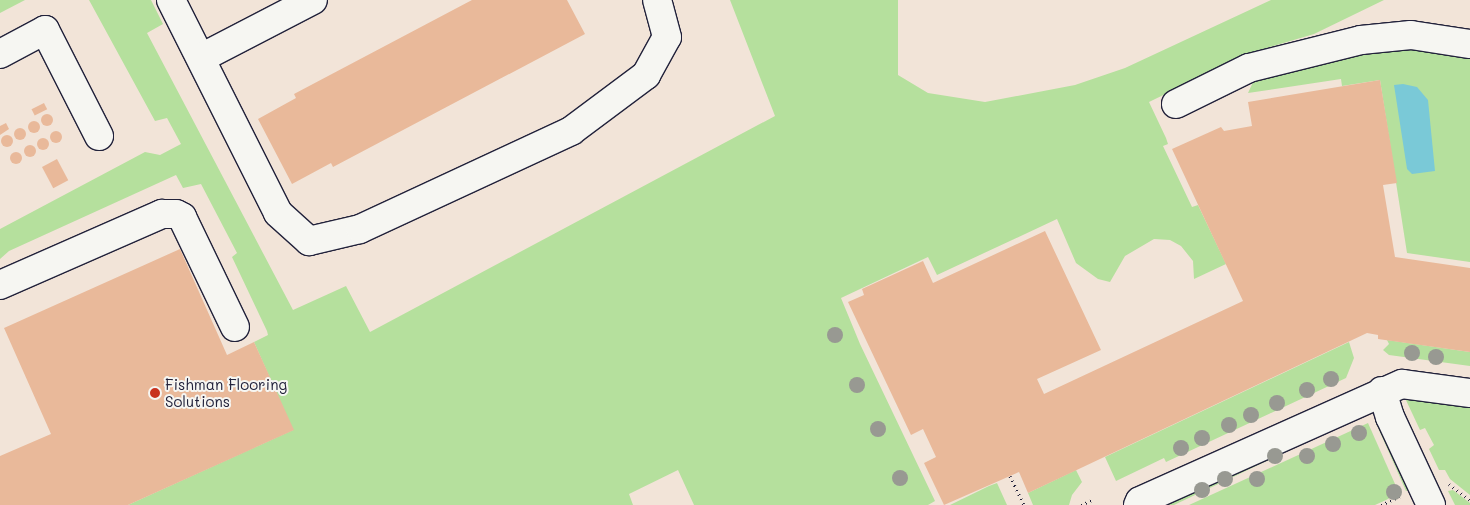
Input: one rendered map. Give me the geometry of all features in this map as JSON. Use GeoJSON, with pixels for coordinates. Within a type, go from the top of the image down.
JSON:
{"type":"FeatureCollection","features":[{"type":"Feature","properties":{"kind":"lane"},"geometry":{"type":"LineString","coordinates":[[172,0],[278,213],[309,241],[360,229],[571,131],[646,75],[667,38],[657,0]]}},
{"type":"Feature","properties":{"kind":"lane"},"geometry":{"type":"LineString","coordinates":[[201,58],[313,0]]}},
{"type":"Feature","properties":{"kind":"lane"},"geometry":{"type":"LineString","coordinates":[[0,54],[45,30],[99,136]]}},
{"type":"Feature","properties":{"kind":"lane"},"geometry":{"type":"LineString","coordinates":[[1176,104],[1248,68],[1377,37],[1411,35],[1470,44]]}},
{"type":"Feature","properties":{"kind":"lane"},"geometry":{"type":"LineString","coordinates":[[0,284],[162,214],[176,214],[182,217],[235,327]]}},
{"type":"Feature","properties":{"kind":"lane"},"geometry":{"type":"LineString","coordinates":[[1138,505],[1140,501],[1382,391],[1402,384],[1470,393]]}},
{"type":"Feature","properties":{"kind":"lane"},"geometry":{"type":"LineString","coordinates":[[1382,391],[1419,502]]}},
{"type":"Feature","properties":{"kind":"path"},"geometry":{"type":"LineString","coordinates":[[1010,476],[1024,505]]}},
{"type":"Feature","properties":{"kind":"path"},"geometry":{"type":"LineString","coordinates":[[1400,486],[1419,502]]}},
{"type":"Feature","properties":{"kind":"path"},"geometry":{"type":"LineString","coordinates":[[1081,505],[1094,499]]}},
{"type":"Feature","properties":{"kind":"green space"},"geometry":{"type":"Polygon","coordinates":[[[0,0],[25,0],[0,13],[0,0]]]}},
{"type":"Feature","properties":{"kind":"green space"},"geometry":{"type":"Polygon","coordinates":[[[89,0],[151,0],[163,24],[147,33],[293,310],[346,286],[370,332],[775,116],[730,0],[898,0],[898,75],[928,93],[985,102],[1075,85],[1125,68],[1271,0],[1384,0],[1314,34],[1250,53],[1149,102],[1168,144],[1163,146],[1192,207],[1198,205],[1226,264],[1194,279],[1193,261],[1181,246],[1170,240],[1154,239],[1125,256],[1110,282],[1098,279],[1076,263],[1057,219],[937,275],[928,257],[841,298],[860,344],[935,501],[928,505],[694,505],[678,470],[629,494],[633,505],[128,505],[293,430],[254,342],[268,335],[267,331],[232,257],[237,253],[201,184],[183,188],[176,175],[9,251],[0,259],[0,229],[145,152],[160,155],[181,144],[167,118],[155,121],[89,0]]]}},
{"type":"Feature","properties":{"kind":"green space"},"geometry":{"type":"Polygon","coordinates":[[[1403,47],[1470,55],[1470,262],[1407,253],[1380,80],[1342,86],[1341,79],[1248,93],[1254,80],[1368,51],[1403,47]]]}},
{"type":"Feature","properties":{"kind":"green space"},"geometry":{"type":"Polygon","coordinates":[[[1387,340],[1470,352],[1470,366],[1389,355],[1383,350],[1389,344],[1387,340]]]}},
{"type":"Feature","properties":{"kind":"green space"},"geometry":{"type":"Polygon","coordinates":[[[1349,342],[1354,358],[1346,378],[1166,462],[1164,458],[1116,481],[1105,457],[1349,342]]]}},
{"type":"Feature","properties":{"kind":"green space"},"geometry":{"type":"Polygon","coordinates":[[[1405,398],[1470,403],[1470,495],[1450,479],[1445,470],[1439,470],[1429,449],[1434,445],[1425,428],[1420,430],[1405,398]]]}},
{"type":"Feature","properties":{"kind":"green space"},"geometry":{"type":"Polygon","coordinates":[[[1364,415],[1174,505],[1160,505],[1364,415]]]}},
{"type":"Feature","properties":{"kind":"green space"},"geometry":{"type":"Polygon","coordinates":[[[1382,415],[1416,486],[1406,491],[1375,421],[1382,415]]]}},
{"type":"Feature","properties":{"kind":"green space"},"geometry":{"type":"Polygon","coordinates":[[[1368,423],[1399,493],[1386,500],[1375,505],[1189,505],[1368,423]]]}},
{"type":"Feature","properties":{"kind":"green space"},"geometry":{"type":"Polygon","coordinates":[[[1076,470],[1082,482],[1072,495],[1069,505],[1033,505],[1028,493],[1076,470]]]}},
{"type":"Feature","properties":{"kind":"green space"},"geometry":{"type":"Polygon","coordinates":[[[997,483],[1007,505],[950,505],[989,486],[997,483]]]}},
{"type":"Feature","properties":{"kind":"green space"},"geometry":{"type":"Polygon","coordinates":[[[1453,490],[1470,505],[1455,505],[1448,491],[1453,490]]]}},
{"type":"Feature","properties":{"kind":"water"},"geometry":{"type":"Polygon","coordinates":[[[1403,84],[1417,87],[1428,100],[1435,171],[1412,174],[1407,169],[1394,85],[1403,84]]]}},
{"type":"Feature","properties":{"kind":"building"},"geometry":{"type":"Polygon","coordinates":[[[472,0],[567,0],[585,34],[333,167],[331,163],[292,184],[258,119],[296,98],[294,94],[472,0]]]}},
{"type":"Feature","properties":{"kind":"building"},"geometry":{"type":"Polygon","coordinates":[[[1380,80],[1397,183],[1383,185],[1395,257],[1470,268],[1470,352],[1378,339],[1378,335],[1367,333],[1028,493],[1019,472],[944,505],[924,463],[936,457],[923,429],[911,435],[848,302],[864,295],[862,289],[923,261],[933,283],[1045,231],[1101,350],[1037,379],[1044,394],[1243,301],[1172,149],[1221,127],[1224,131],[1252,126],[1248,102],[1380,80]]]}},
{"type":"Feature","properties":{"kind":"building"},"geometry":{"type":"Polygon","coordinates":[[[44,103],[47,109],[35,116],[32,109],[44,103]]]}},
{"type":"Feature","properties":{"kind":"building"},"geometry":{"type":"Polygon","coordinates":[[[45,114],[49,114],[53,120],[49,126],[45,126],[41,122],[41,118],[45,114]]]}},
{"type":"Feature","properties":{"kind":"building"},"geometry":{"type":"Polygon","coordinates":[[[34,121],[40,127],[34,133],[28,127],[34,121]]]}},
{"type":"Feature","properties":{"kind":"building"},"geometry":{"type":"Polygon","coordinates":[[[6,123],[9,129],[0,135],[0,126],[6,123]]]}},
{"type":"Feature","properties":{"kind":"building"},"geometry":{"type":"Polygon","coordinates":[[[20,128],[26,134],[20,140],[14,134],[20,128]]]}},
{"type":"Feature","properties":{"kind":"building"},"geometry":{"type":"Polygon","coordinates":[[[56,131],[62,137],[56,143],[50,137],[56,131]]]}},
{"type":"Feature","properties":{"kind":"building"},"geometry":{"type":"Polygon","coordinates":[[[7,135],[13,141],[7,147],[1,141],[7,135]]]}},
{"type":"Feature","properties":{"kind":"building"},"geometry":{"type":"Polygon","coordinates":[[[43,138],[49,144],[43,150],[37,144],[43,138]]]}},
{"type":"Feature","properties":{"kind":"building"},"geometry":{"type":"Polygon","coordinates":[[[28,145],[32,145],[36,151],[32,157],[28,157],[24,153],[24,149],[28,145]]]}},
{"type":"Feature","properties":{"kind":"building"},"geometry":{"type":"Polygon","coordinates":[[[16,152],[22,158],[16,164],[10,158],[16,152]]]}},
{"type":"Feature","properties":{"kind":"building"},"geometry":{"type":"Polygon","coordinates":[[[57,159],[68,180],[53,188],[42,167],[57,159]]]}},
{"type":"Feature","properties":{"kind":"building","name":"Fishman Flooring Solutions"},"geometry":{"type":"Polygon","coordinates":[[[180,249],[227,355],[254,342],[294,430],[128,505],[0,505],[0,456],[51,434],[4,328],[180,249]]]}},
{"type":"Feature","properties":{"kind":"place","name":"Fishman Flooring Solutions"},"geometry":{"type":"Point","coordinates":[155,393]}}]}
